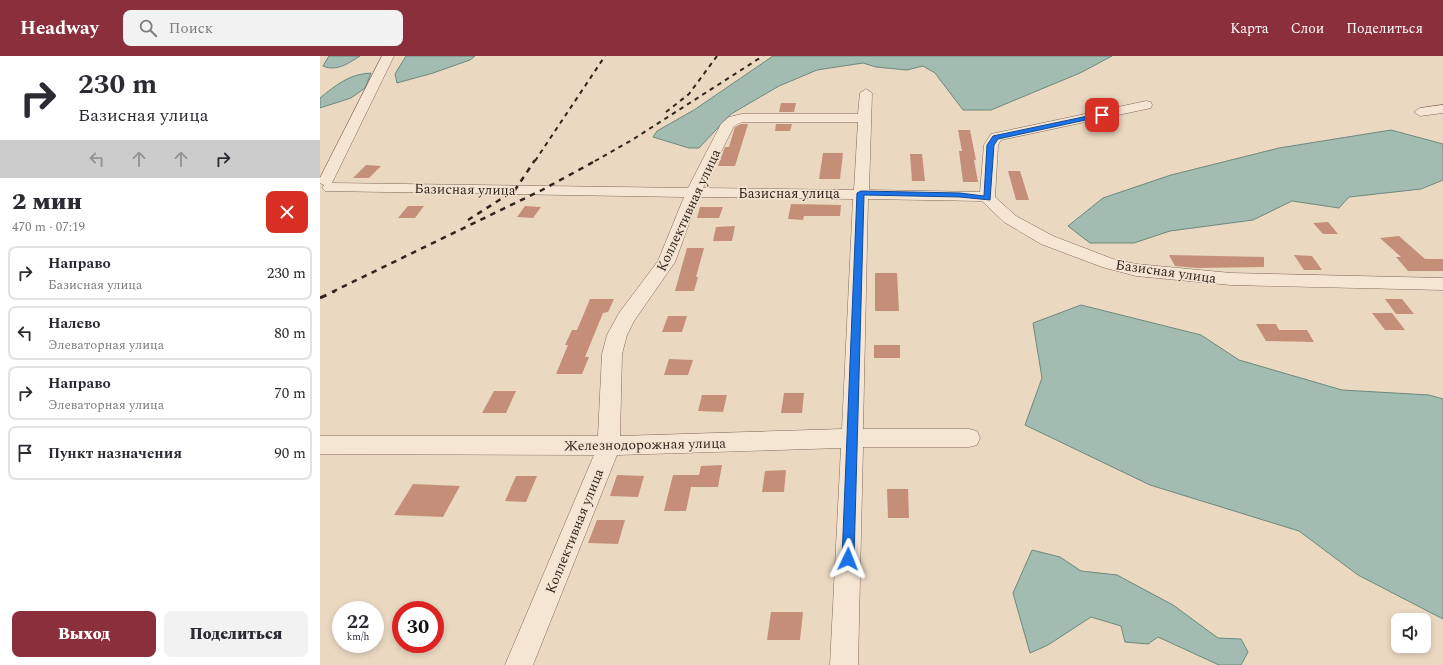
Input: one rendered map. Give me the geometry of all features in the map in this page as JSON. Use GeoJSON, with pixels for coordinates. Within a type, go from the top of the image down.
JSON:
{"type":"FeatureCollection","features":[{"type":"Feature","properties":{"kind":"street"},"geometry":{"type":"LineString","coordinates":[[324,187],[388,56]]}},
{"type":"Feature","properties":{"kind":"street"},"geometry":{"type":"LineString","coordinates":[[844,665],[866,93]]}},
{"type":"Feature","properties":{"kind":"street"},"geometry":{"type":"LineString","coordinates":[[987,198],[991,145],[996,138],[1146,106]]}},
{"type":"Feature","properties":{"kind":"street"},"geometry":{"type":"LineString","coordinates":[[1420,112],[1443,109]]}},
{"type":"Feature","properties":{"kind":"street","name":"Коллективная улица"},"geometry":{"type":"LineString","coordinates":[[518,665],[609,446],[612,354],[617,335],[626,318],[666,262],[693,193],[728,124],[734,120],[742,118],[865,118]]}},
{"type":"Feature","properties":{"kind":"street","name":"Базисная улица"},"geometry":{"type":"LineString","coordinates":[[324,187],[693,193],[861,193],[960,195],[987,198],[1010,219],[1047,240],[1108,263],[1136,270],[1231,279],[1443,284]]}},
{"type":"Feature","properties":{"kind":"street","name":"Железнодорожная улица"},"geometry":{"type":"LineString","coordinates":[[321,447],[609,446],[852,438],[969,438]]}},
{"type":"Feature","properties":{"kind":"shaded area"},"geometry":{"type":"Polygon","coordinates":[[[329,56],[360,56],[343,66],[328,68],[323,66],[329,56]]]}},
{"type":"Feature","properties":{"kind":"shaded area"},"geometry":{"type":"Polygon","coordinates":[[[406,56],[475,56],[470,60],[433,73],[397,83],[395,74],[406,56]]]}},
{"type":"Feature","properties":{"kind":"shaded area"},"geometry":{"type":"Polygon","coordinates":[[[773,56],[1112,56],[1080,73],[991,110],[963,110],[935,73],[923,66],[907,70],[876,67],[863,63],[817,70],[779,86],[731,114],[699,148],[689,148],[653,137],[657,131],[694,110],[773,56]]]}},
{"type":"Feature","properties":{"kind":"shaded area"},"geometry":{"type":"Polygon","coordinates":[[[371,73],[365,88],[351,98],[320,108],[320,98],[337,85],[349,78],[371,73]]]}},
{"type":"Feature","properties":{"kind":"shaded area"},"geometry":{"type":"Polygon","coordinates":[[[1391,130],[1443,144],[1443,180],[1421,189],[1349,197],[1339,208],[1292,201],[1253,220],[1170,231],[1134,243],[1090,243],[1068,226],[1103,198],[1171,175],[1279,148],[1391,130]]]}},
{"type":"Feature","properties":{"kind":"shaded area"},"geometry":{"type":"Polygon","coordinates":[[[1081,305],[1201,335],[1239,360],[1342,390],[1429,395],[1443,399],[1443,619],[1358,575],[1299,531],[1150,485],[1025,425],[1042,378],[1033,323],[1081,305]]]}},
{"type":"Feature","properties":{"kind":"shaded area"},"geometry":{"type":"Polygon","coordinates":[[[1032,550],[1060,557],[1081,571],[1117,575],[1173,605],[1218,638],[1241,639],[1248,652],[1241,665],[1219,665],[1158,637],[1148,644],[1125,642],[1121,626],[1091,617],[1048,645],[1030,653],[1013,593],[1032,550]]]}},
{"type":"Feature","properties":{"kind":"building"},"geometry":{"type":"Polygon","coordinates":[[[781,103],[796,103],[794,112],[779,112],[781,103]]]}},
{"type":"Feature","properties":{"kind":"building"},"geometry":{"type":"Polygon","coordinates":[[[741,124],[748,124],[735,166],[718,166],[725,147],[729,147],[735,127],[741,124]]]}},
{"type":"Feature","properties":{"kind":"building"},"geometry":{"type":"Polygon","coordinates":[[[776,124],[792,124],[790,131],[775,131],[776,124]]]}},
{"type":"Feature","properties":{"kind":"building"},"geometry":{"type":"Polygon","coordinates":[[[958,130],[970,130],[976,160],[974,160],[978,182],[963,182],[959,151],[962,151],[958,130]]]}},
{"type":"Feature","properties":{"kind":"building"},"geometry":{"type":"Polygon","coordinates":[[[823,153],[843,153],[840,179],[819,179],[823,153]]]}},
{"type":"Feature","properties":{"kind":"building"},"geometry":{"type":"Polygon","coordinates":[[[910,154],[922,154],[925,181],[912,181],[910,154]]]}},
{"type":"Feature","properties":{"kind":"building"},"geometry":{"type":"Polygon","coordinates":[[[366,165],[381,166],[369,178],[353,178],[366,165]]]}},
{"type":"Feature","properties":{"kind":"building"},"geometry":{"type":"Polygon","coordinates":[[[1008,171],[1020,171],[1029,200],[1016,200],[1008,171]]]}},
{"type":"Feature","properties":{"kind":"building"},"geometry":{"type":"Polygon","coordinates":[[[791,204],[841,205],[840,216],[804,216],[803,220],[788,219],[791,204]]]}},
{"type":"Feature","properties":{"kind":"building"},"geometry":{"type":"Polygon","coordinates":[[[408,206],[424,206],[415,218],[398,218],[408,206]]]}},
{"type":"Feature","properties":{"kind":"building"},"geometry":{"type":"Polygon","coordinates":[[[525,206],[541,207],[533,218],[517,217],[525,206]]]}},
{"type":"Feature","properties":{"kind":"building"},"geometry":{"type":"Polygon","coordinates":[[[700,207],[723,207],[719,218],[697,218],[700,207]]]}},
{"type":"Feature","properties":{"kind":"building"},"geometry":{"type":"Polygon","coordinates":[[[1328,222],[1338,234],[1323,234],[1313,223],[1328,222]]]}},
{"type":"Feature","properties":{"kind":"building"},"geometry":{"type":"Polygon","coordinates":[[[735,226],[732,241],[713,241],[716,227],[735,226]]]}},
{"type":"Feature","properties":{"kind":"building"},"geometry":{"type":"Polygon","coordinates":[[[1399,236],[1425,259],[1443,259],[1443,271],[1408,271],[1396,257],[1401,257],[1380,238],[1399,236]]]}},
{"type":"Feature","properties":{"kind":"building"},"geometry":{"type":"Polygon","coordinates":[[[687,248],[704,248],[696,277],[698,277],[694,291],[675,291],[687,248]]]}},
{"type":"Feature","properties":{"kind":"building"},"geometry":{"type":"Polygon","coordinates":[[[1169,255],[1264,257],[1264,267],[1197,268],[1175,266],[1169,255]]]}},
{"type":"Feature","properties":{"kind":"building"},"geometry":{"type":"Polygon","coordinates":[[[1294,255],[1312,256],[1322,270],[1304,270],[1294,255]]]}},
{"type":"Feature","properties":{"kind":"building"},"geometry":{"type":"Polygon","coordinates":[[[875,273],[897,273],[899,311],[875,311],[875,273]]]}},
{"type":"Feature","properties":{"kind":"building"},"geometry":{"type":"Polygon","coordinates":[[[590,299],[614,299],[608,312],[603,313],[585,357],[589,357],[582,374],[556,374],[568,345],[565,345],[572,330],[577,330],[590,299]]]}},
{"type":"Feature","properties":{"kind":"building"},"geometry":{"type":"Polygon","coordinates":[[[1385,299],[1402,299],[1414,314],[1396,314],[1385,299]]]}},
{"type":"Feature","properties":{"kind":"building"},"geometry":{"type":"Polygon","coordinates":[[[1372,313],[1392,313],[1405,330],[1385,330],[1372,313]]]}},
{"type":"Feature","properties":{"kind":"building"},"geometry":{"type":"Polygon","coordinates":[[[668,316],[687,316],[682,332],[662,332],[668,316]]]}},
{"type":"Feature","properties":{"kind":"building"},"geometry":{"type":"Polygon","coordinates":[[[1256,324],[1276,324],[1279,330],[1307,330],[1314,342],[1266,341],[1256,324]]]}},
{"type":"Feature","properties":{"kind":"building"},"geometry":{"type":"Polygon","coordinates":[[[874,345],[900,345],[900,358],[874,358],[874,345]]]}},
{"type":"Feature","properties":{"kind":"building"},"geometry":{"type":"Polygon","coordinates":[[[669,359],[693,360],[688,375],[664,375],[669,359]]]}},
{"type":"Feature","properties":{"kind":"building"},"geometry":{"type":"Polygon","coordinates":[[[494,391],[516,391],[506,413],[482,413],[494,391]]]}},
{"type":"Feature","properties":{"kind":"building"},"geometry":{"type":"Polygon","coordinates":[[[784,393],[804,393],[802,413],[781,413],[784,393]]]}},
{"type":"Feature","properties":{"kind":"building"},"geometry":{"type":"Polygon","coordinates":[[[702,395],[727,395],[723,412],[698,411],[702,395]]]}},
{"type":"Feature","properties":{"kind":"building"},"geometry":{"type":"Polygon","coordinates":[[[722,465],[718,487],[691,487],[686,511],[664,511],[673,475],[699,475],[701,466],[722,465]]]}},
{"type":"Feature","properties":{"kind":"building"},"geometry":{"type":"Polygon","coordinates":[[[786,470],[784,492],[762,492],[765,471],[786,470]]]}},
{"type":"Feature","properties":{"kind":"building"},"geometry":{"type":"Polygon","coordinates":[[[617,475],[644,476],[638,497],[610,496],[617,475]]]}},
{"type":"Feature","properties":{"kind":"building"},"geometry":{"type":"Polygon","coordinates":[[[516,476],[537,476],[526,502],[505,501],[516,476]]]}},
{"type":"Feature","properties":{"kind":"building"},"geometry":{"type":"Polygon","coordinates":[[[413,484],[460,486],[443,517],[394,515],[413,484]]]}},
{"type":"Feature","properties":{"kind":"building"},"geometry":{"type":"Polygon","coordinates":[[[887,489],[908,489],[909,518],[888,518],[887,489]]]}},
{"type":"Feature","properties":{"kind":"building"},"geometry":{"type":"Polygon","coordinates":[[[597,520],[625,520],[618,544],[588,543],[597,520]]]}},
{"type":"Feature","properties":{"kind":"building"},"geometry":{"type":"Polygon","coordinates":[[[771,612],[803,612],[800,640],[767,640],[771,612]]]}},
{"type":"Feature","properties":{"kind":"railway"},"geometry":{"type":"LineString","coordinates":[[535,161],[605,56]]}},
{"type":"Feature","properties":{"kind":"railway"},"geometry":{"type":"LineString","coordinates":[[666,112],[689,94],[717,56]]}},
{"type":"Feature","properties":{"kind":"railway"},"geometry":{"type":"LineString","coordinates":[[595,161],[632,140],[763,56]]}},
{"type":"Feature","properties":{"kind":"railway"},"geometry":{"type":"LineString","coordinates":[[468,220],[515,190],[535,160]]}},
{"type":"Feature","properties":{"kind":"railway"},"geometry":{"type":"LineString","coordinates":[[332,292],[542,190],[597,160]]}},
{"type":"Feature","properties":{"kind":"railway"},"geometry":{"type":"LineString","coordinates":[[320,298],[335,291]]}},
{"type":"Feature","properties":{"kind":"route"},"geometry":{"type":"LineString","coordinates":[[848,559],[861,193],[960,195],[987,198],[991,145],[992,141],[996,138],[1102,115]]}}]}
